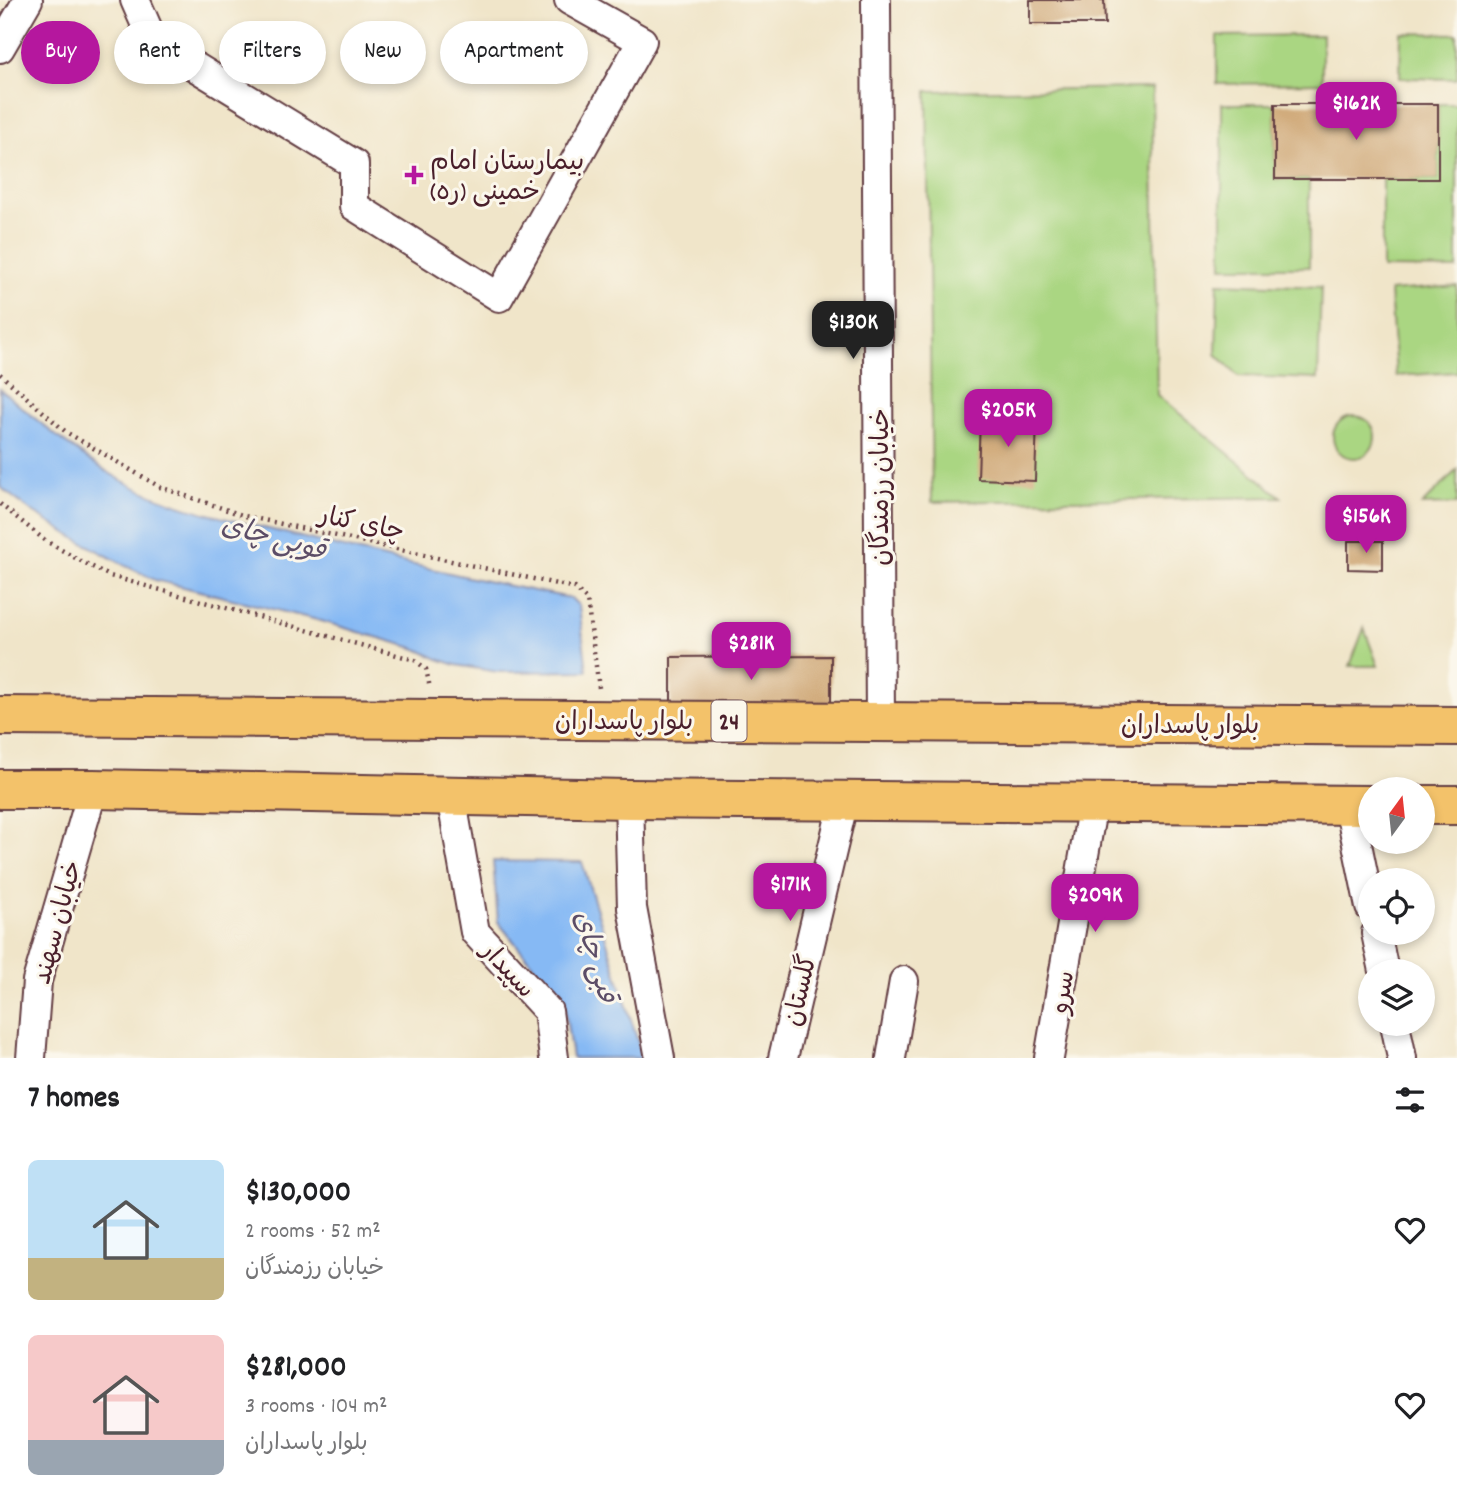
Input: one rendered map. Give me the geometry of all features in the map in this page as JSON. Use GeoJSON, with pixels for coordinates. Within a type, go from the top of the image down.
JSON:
{"type":"FeatureCollection","features":[{"type":"Feature","properties":{"kind":"highway","name":"بلوار پاسداران"},"geometry":{"type":"LineString","coordinates":[[0,716],[1457,726]]}},
{"type":"Feature","properties":{"kind":"highway"},"geometry":{"type":"LineString","coordinates":[[0,789],[629,799],[1358,804]]}},
{"type":"Feature","properties":{"kind":"highway"},"geometry":{"type":"LineString","coordinates":[[1435,804],[1457,804]]}},
{"type":"Feature","properties":{"kind":"street"},"geometry":{"type":"LineString","coordinates":[[0,48],[28,0]]}},
{"type":"Feature","properties":{"kind":"street"},"geometry":{"type":"LineString","coordinates":[[135,0],[153,41],[354,164],[354,206],[499,297],[642,41],[569,0]]}},
{"type":"Feature","properties":{"kind":"street","name":"خیابان رزمندگان"},"geometry":{"type":"LineString","coordinates":[[876,0],[880,722]]}},
{"type":"Feature","properties":{"kind":"street","name":"خیابان سهند"},"geometry":{"type":"LineString","coordinates":[[32,1058],[37,981],[93,789]]}},
{"type":"Feature","properties":{"kind":"street","name":"سپیدار"},"geometry":{"type":"LineString","coordinates":[[451,796],[475,932],[548,1012],[554,1058]]}},
{"type":"Feature","properties":{"kind":"street"},"geometry":{"type":"LineString","coordinates":[[629,799],[632,908],[660,1058]]}},
{"type":"Feature","properties":{"kind":"street","name":"گلستان"},"geometry":{"type":"LineString","coordinates":[[783,1058],[844,800]]}},
{"type":"Feature","properties":{"kind":"street","name":"سرو"},"geometry":{"type":"LineString","coordinates":[[1049,1058],[1093,803]]}},
{"type":"Feature","properties":{"kind":"street"},"geometry":{"type":"LineString","coordinates":[[891,1058],[904,981]]}},
{"type":"Feature","properties":{"kind":"street"},"geometry":{"type":"LineString","coordinates":[[1397,1036],[1402,1058]]}},
{"type":"Feature","properties":{"kind":"path","name":"چای کنار"},"geometry":{"type":"LineString","coordinates":[[0,374],[66,432],[160,487],[246,516],[575,588],[587,600],[603,720]]}},
{"type":"Feature","properties":{"kind":"path"},"geometry":{"type":"LineString","coordinates":[[0,504],[46,541],[110,576],[415,660],[426,669],[435,719]]}},
{"type":"Feature","properties":{"kind":"green space"},"geometry":{"type":"Polygon","coordinates":[[[1401,33],[1457,34],[1457,79],[1400,78],[1401,33]]]}},
{"type":"Feature","properties":{"kind":"green space"},"geometry":{"type":"Polygon","coordinates":[[[1322,35],[1322,83],[1217,84],[1217,36],[1322,35]]]}},
{"type":"Feature","properties":{"kind":"green space"},"geometry":{"type":"Polygon","coordinates":[[[1152,88],[1157,395],[1281,497],[932,502],[927,91],[1152,88]]]}},
{"type":"Feature","properties":{"kind":"green space"},"geometry":{"type":"Polygon","coordinates":[[[1222,104],[1275,104],[1275,179],[1309,179],[1309,267],[1222,267],[1222,104]]]}},
{"type":"Feature","properties":{"kind":"green space"},"geometry":{"type":"Polygon","coordinates":[[[1438,104],[1457,104],[1457,269],[1382,268],[1382,179],[1438,179],[1438,104]]]}},
{"type":"Feature","properties":{"kind":"green space"},"geometry":{"type":"Polygon","coordinates":[[[1218,283],[1321,287],[1318,379],[1238,376],[1216,354],[1218,283]]]}},
{"type":"Feature","properties":{"kind":"green space"},"geometry":{"type":"Polygon","coordinates":[[[1457,286],[1457,372],[1396,376],[1390,291],[1457,286]]]}},
{"type":"Feature","properties":{"kind":"green space"},"geometry":{"type":"Polygon","coordinates":[[[1354,416],[1369,422],[1375,437],[1369,452],[1354,458],[1339,452],[1333,437],[1339,422],[1354,416]]]}},
{"type":"Feature","properties":{"kind":"green space"},"geometry":{"type":"Polygon","coordinates":[[[1457,470],[1457,504],[1422,505],[1457,470]]]}},
{"type":"Feature","properties":{"kind":"green space"},"geometry":{"type":"Polygon","coordinates":[[[1364,628],[1378,666],[1350,666],[1364,628]]]}},
{"type":"Feature","properties":{"kind":"water","name":"قوبی چای"},"geometry":{"type":"Polygon","coordinates":[[[0,389],[90,461],[123,481],[162,499],[223,518],[356,551],[571,598],[579,606],[587,671],[498,672],[456,665],[417,649],[321,621],[155,580],[76,539],[31,511],[0,487],[0,389]]]}},
{"type":"Feature","properties":{"kind":"water","name":"قبی چای"},"geometry":{"type":"Polygon","coordinates":[[[493,861],[582,862],[643,1058],[572,1058],[564,1003],[498,922],[493,861]]]}},
{"type":"Feature","properties":{"kind":"building"},"geometry":{"type":"Polygon","coordinates":[[[1030,0],[1104,0],[1105,24],[1030,24],[1030,0]]]}},
{"type":"Feature","properties":{"kind":"building"},"geometry":{"type":"Polygon","coordinates":[[[1275,104],[1438,104],[1438,179],[1275,179],[1275,104]]]}},
{"type":"Feature","properties":{"kind":"building"},"geometry":{"type":"Polygon","coordinates":[[[980,417],[1037,418],[1035,481],[978,479],[980,417]]]}},
{"type":"Feature","properties":{"kind":"building"},"geometry":{"type":"Polygon","coordinates":[[[1348,541],[1383,541],[1383,570],[1348,569],[1348,541]]]}},
{"type":"Feature","properties":{"kind":"building"},"geometry":{"type":"Polygon","coordinates":[[[831,656],[831,708],[671,709],[671,657],[831,656]]]}},
{"type":"Feature","properties":{"kind":"place","name":"بیمارستان امام خمینی (ره)"},"geometry":{"type":"Point","coordinates":[414,175]}}]}
